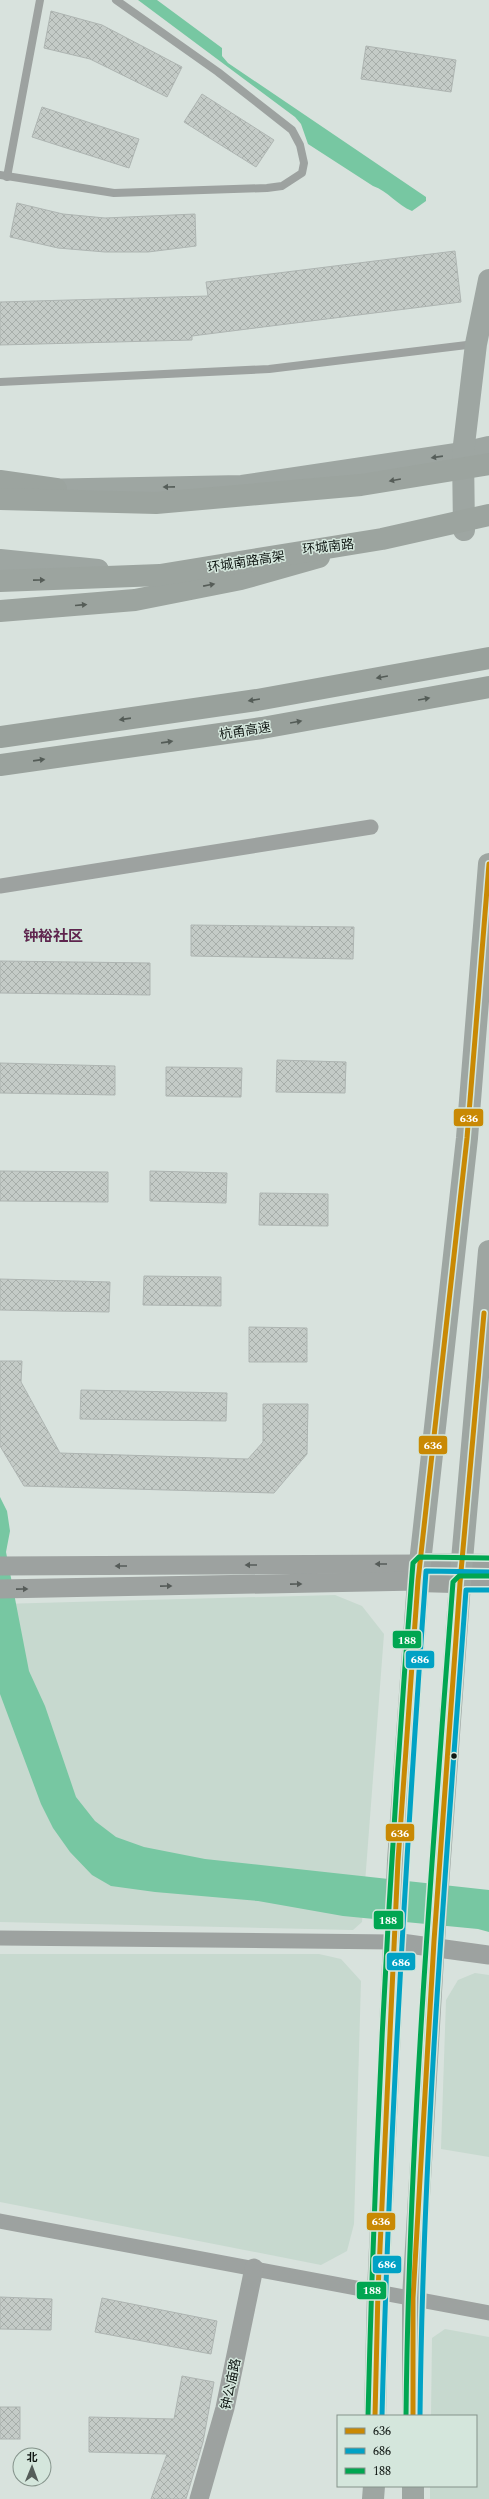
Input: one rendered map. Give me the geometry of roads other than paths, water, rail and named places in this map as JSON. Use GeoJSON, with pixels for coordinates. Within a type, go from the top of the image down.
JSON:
{"type":"FeatureCollection","features":[{"type":"Feature","properties":{"kind":"highway"},"geometry":{"type":"LineString","coordinates":[[0,499],[156,503],[361,485],[489,464]]}},
{"type":"Feature","properties":{"kind":"highway"},"geometry":{"type":"LineString","coordinates":[[0,481],[156,503]]}},
{"type":"Feature","properties":{"kind":"highway","name":"环城南路高架"},"geometry":{"type":"LineString","coordinates":[[0,581],[160,575],[382,540],[489,515]]}},
{"type":"Feature","properties":{"kind":"highway"},"geometry":{"type":"LineString","coordinates":[[5,611],[135,600],[241,579],[382,540]]}},
{"type":"Feature","properties":{"kind":"highway"},"geometry":{"type":"LineString","coordinates":[[0,737],[257,700],[489,658]]}},
{"type":"Feature","properties":{"kind":"highway","name":"杭甬高速"},"geometry":{"type":"LineString","coordinates":[[0,765],[262,728],[489,687]]}},
{"type":"Feature","properties":{"kind":"main road"},"geometry":{"type":"LineString","coordinates":[[464,530],[462,454],[476,344],[489,280]]}},
{"type":"Feature","properties":{"kind":"main road"},"geometry":{"type":"LineString","coordinates":[[0,488],[37,490],[242,486],[462,454],[489,447]]}},
{"type":"Feature","properties":{"kind":"main road","name":"环城南路"},"geometry":{"type":"LineString","coordinates":[[0,560],[104,571],[489,526]]}},
{"type":"Feature","properties":{"kind":"main road"},"geometry":{"type":"LineString","coordinates":[[375,2415],[378,2291],[398,1861],[419,1573],[467,1138],[489,864]]}},
{"type":"Feature","properties":{"kind":"main road"},"geometry":{"type":"LineString","coordinates":[[413,2415],[413,2298],[434,1944],[461,1573],[489,1251]]}},
{"type":"Feature","properties":{"kind":"main road"},"geometry":{"type":"LineString","coordinates":[[419,1573],[461,1573],[489,1565]]}},
{"type":"Feature","properties":{"kind":"main road"},"geometry":{"type":"LineString","coordinates":[[461,1573],[489,1583]]}},
{"type":"Feature","properties":{"kind":"main road"},"geometry":{"type":"LineString","coordinates":[[373,2499],[374,2487]]}},
{"type":"Feature","properties":{"kind":"main road"},"geometry":{"type":"LineString","coordinates":[[413,2487],[413,2499]]}},
{"type":"Feature","properties":{"kind":"street"},"geometry":{"type":"LineString","coordinates":[[0,886],[371,827]]}},
{"type":"Feature","properties":{"kind":"street"},"geometry":{"type":"LineString","coordinates":[[0,1566],[419,1573]]}},
{"type":"Feature","properties":{"kind":"street"},"geometry":{"type":"LineString","coordinates":[[0,1589],[43,1589],[419,1573]]}},
{"type":"Feature","properties":{"kind":"street"},"geometry":{"type":"LineString","coordinates":[[0,1938],[395,1938],[489,1955]]}},
{"type":"Feature","properties":{"kind":"street"},"geometry":{"type":"LineString","coordinates":[[0,2221],[489,2313]]}},
{"type":"Feature","properties":{"kind":"street","name":"钟公庙路"},"geometry":{"type":"LineString","coordinates":[[199,2499],[225,2408],[254,2268]]}},
{"type":"Feature","properties":{"kind":"lane"},"geometry":{"type":"LineString","coordinates":[[40,0],[4,176],[114,193],[143,193],[267,188],[282,186],[302,173],[304,163],[300,145],[292,130],[218,72],[116,0]]}},
{"type":"Feature","properties":{"kind":"lane"},"geometry":{"type":"LineString","coordinates":[[0,382],[269,369],[476,344]]}},
{"type":"Feature","properties":{"kind":"district","name":"钟裕社区"},"geometry":{"type":"Point","coordinates":[53,936]}}]}
